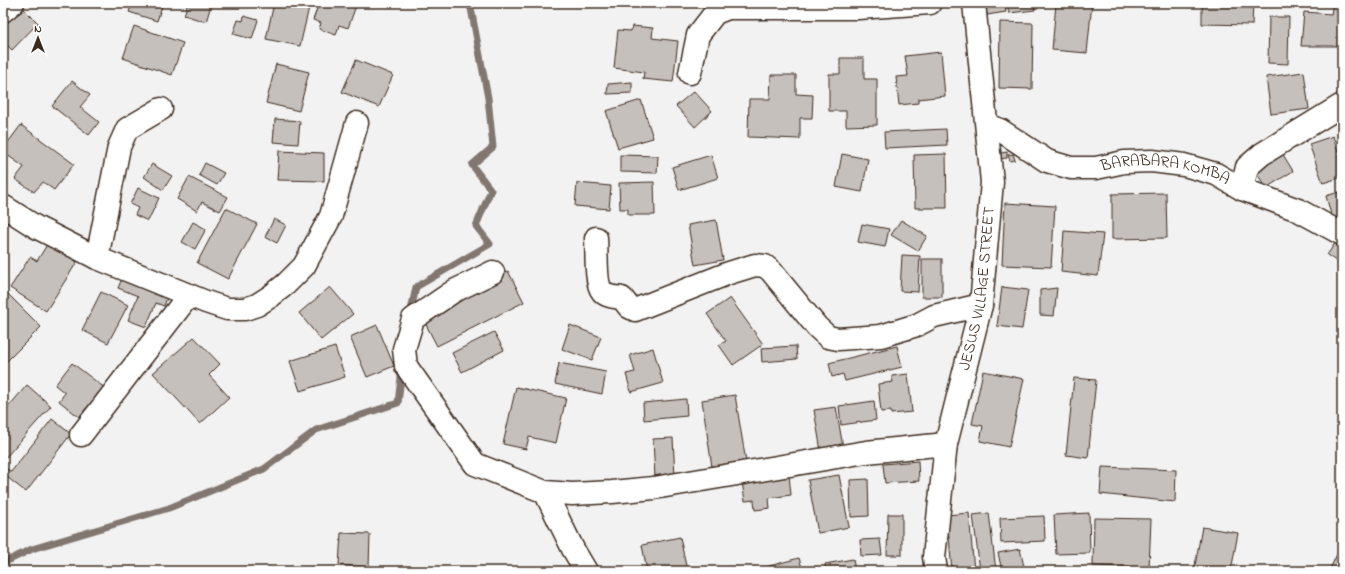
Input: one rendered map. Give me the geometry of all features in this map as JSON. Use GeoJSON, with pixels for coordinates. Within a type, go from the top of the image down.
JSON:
{"type":"FeatureCollection","features":[{"type":"Feature","properties":{"kind":"street"},"geometry":{"type":"LineString","coordinates":[[3,11],[13,3]]}},
{"type":"Feature","properties":{"kind":"street"},"geometry":{"type":"LineString","coordinates":[[690,73],[698,35],[708,8],[858,8],[930,3]]}},
{"type":"Feature","properties":{"kind":"street","name":"JESUS VILLAGE STREET"},"geometry":{"type":"LineString","coordinates":[[936,571],[934,557],[946,444],[981,305],[992,182],[974,3]]}},
{"type":"Feature","properties":{"kind":"street"},"geometry":{"type":"LineString","coordinates":[[1242,188],[1247,167],[1262,154],[1342,106]]}},
{"type":"Feature","properties":{"kind":"street"},"geometry":{"type":"LineString","coordinates":[[97,258],[119,147],[127,129],[161,109]]}},
{"type":"Feature","properties":{"kind":"street"},"geometry":{"type":"LineString","coordinates":[[3,206],[36,227],[97,258],[227,309],[245,309],[257,305],[286,284],[304,266],[331,216],[358,123]]}},
{"type":"Feature","properties":{"kind":"street","name":"BARABARA KOMBA"},"geometry":{"type":"LineString","coordinates":[[986,125],[1000,130],[1047,161],[1071,168],[1096,168],[1124,162],[1152,161],[1184,165],[1216,174],[1242,188],[1298,210],[1342,234]]}},
{"type":"Feature","properties":{"kind":"street"},"geometry":{"type":"LineString","coordinates":[[596,238],[598,284],[602,292],[611,296],[622,298],[629,307],[635,310],[729,273],[755,265],[765,266],[771,271],[817,327],[828,337],[838,339],[881,336],[917,325],[934,316],[981,305]]}},
{"type":"Feature","properties":{"kind":"street"},"geometry":{"type":"LineString","coordinates":[[493,272],[454,291],[413,319],[404,349],[406,366],[474,464],[545,492],[572,494],[654,488],[866,452],[946,444]]}},
{"type":"Feature","properties":{"kind":"street"},"geometry":{"type":"LineString","coordinates":[[81,435],[189,295]]}},
{"type":"Feature","properties":{"kind":"street"},"geometry":{"type":"LineString","coordinates":[[545,492],[573,549],[586,571]]}},
{"type":"Feature","properties":{"kind":"building"},"geometry":{"type":"Polygon","coordinates":[[[132,3],[163,3],[157,21],[129,12],[132,3]]]}},
{"type":"Feature","properties":{"kind":"building"},"geometry":{"type":"Polygon","coordinates":[[[188,3],[204,3],[211,5],[206,22],[184,15],[188,3]]]}},
{"type":"Feature","properties":{"kind":"building"},"geometry":{"type":"Polygon","coordinates":[[[274,3],[310,3],[300,46],[266,39],[274,3]]]}},
{"type":"Feature","properties":{"kind":"building"},"geometry":{"type":"Polygon","coordinates":[[[319,3],[357,3],[348,28],[339,25],[336,35],[319,29],[321,23],[313,20],[319,3]]]}},
{"type":"Feature","properties":{"kind":"building"},"geometry":{"type":"Polygon","coordinates":[[[985,3],[1005,3],[1006,12],[987,15],[985,3]]]}},
{"type":"Feature","properties":{"kind":"building"},"geometry":{"type":"Polygon","coordinates":[[[1007,3],[1034,3],[1035,10],[1009,13],[1007,3]]]}},
{"type":"Feature","properties":{"kind":"building"},"geometry":{"type":"Polygon","coordinates":[[[1056,3],[1092,3],[1087,53],[1052,50],[1056,3]]]}},
{"type":"Feature","properties":{"kind":"building"},"geometry":{"type":"Polygon","coordinates":[[[1202,3],[1253,3],[1252,25],[1202,24],[1202,3]]]}},
{"type":"Feature","properties":{"kind":"building"},"geometry":{"type":"Polygon","coordinates":[[[1333,3],[1342,3],[1342,46],[1301,46],[1304,12],[1331,14],[1333,3]]]}},
{"type":"Feature","properties":{"kind":"building"},"geometry":{"type":"Polygon","coordinates":[[[21,6],[38,23],[12,50],[3,41],[3,25],[21,6]]]}},
{"type":"Feature","properties":{"kind":"building"},"geometry":{"type":"Polygon","coordinates":[[[244,16],[258,20],[252,39],[233,34],[238,20],[243,21],[244,16]]]}},
{"type":"Feature","properties":{"kind":"building"},"geometry":{"type":"Polygon","coordinates":[[[1269,17],[1289,17],[1288,64],[1268,63],[1269,17]]]}},
{"type":"Feature","properties":{"kind":"building"},"geometry":{"type":"Polygon","coordinates":[[[1000,22],[1033,23],[1032,89],[999,88],[1000,22]]]}},
{"type":"Feature","properties":{"kind":"building"},"geometry":{"type":"Polygon","coordinates":[[[134,26],[183,43],[172,75],[123,58],[134,26]]]}},
{"type":"Feature","properties":{"kind":"building"},"geometry":{"type":"Polygon","coordinates":[[[632,26],[653,28],[652,38],[678,41],[673,82],[643,79],[644,72],[614,68],[618,30],[631,31],[632,26]]]}},
{"type":"Feature","properties":{"kind":"building"},"geometry":{"type":"Polygon","coordinates":[[[941,52],[945,96],[918,99],[918,103],[899,105],[896,77],[908,76],[905,56],[941,52]]]}},
{"type":"Feature","properties":{"kind":"building"},"geometry":{"type":"Polygon","coordinates":[[[840,58],[864,58],[864,79],[877,79],[877,125],[846,126],[846,111],[829,111],[829,74],[840,74],[840,58]]]}},
{"type":"Feature","properties":{"kind":"building"},"geometry":{"type":"Polygon","coordinates":[[[356,60],[393,75],[379,107],[342,92],[356,60]]]}},
{"type":"Feature","properties":{"kind":"building"},"geometry":{"type":"Polygon","coordinates":[[[276,64],[309,72],[299,111],[266,103],[276,64]]]}},
{"type":"Feature","properties":{"kind":"building"},"geometry":{"type":"Polygon","coordinates":[[[1304,72],[1309,109],[1271,114],[1266,77],[1304,72]]]}},
{"type":"Feature","properties":{"kind":"building"},"geometry":{"type":"Polygon","coordinates":[[[771,75],[796,75],[796,94],[813,95],[812,118],[800,118],[800,139],[748,137],[749,99],[770,99],[771,75]]]}},
{"type":"Feature","properties":{"kind":"building"},"geometry":{"type":"Polygon","coordinates":[[[72,81],[90,95],[80,107],[99,122],[89,135],[52,106],[72,81]]]}},
{"type":"Feature","properties":{"kind":"building"},"geometry":{"type":"Polygon","coordinates":[[[632,82],[632,93],[607,94],[608,84],[632,82]]]}},
{"type":"Feature","properties":{"kind":"building"},"geometry":{"type":"Polygon","coordinates":[[[694,91],[712,111],[695,127],[676,106],[694,91]]]}},
{"type":"Feature","properties":{"kind":"building"},"geometry":{"type":"Polygon","coordinates":[[[641,100],[653,138],[618,148],[606,111],[641,100]]]}},
{"type":"Feature","properties":{"kind":"building"},"geometry":{"type":"Polygon","coordinates":[[[275,119],[300,121],[298,144],[273,142],[275,119]]]}},
{"type":"Feature","properties":{"kind":"building"},"geometry":{"type":"Polygon","coordinates":[[[21,125],[74,164],[54,190],[43,182],[34,192],[15,179],[24,167],[3,152],[3,149],[21,125]]]}},
{"type":"Feature","properties":{"kind":"building"},"geometry":{"type":"Polygon","coordinates":[[[946,129],[947,145],[885,148],[884,132],[946,129]]]}},
{"type":"Feature","properties":{"kind":"building"},"geometry":{"type":"Polygon","coordinates":[[[1333,136],[1342,164],[1342,177],[1323,183],[1309,144],[1333,136]]]}},
{"type":"Feature","properties":{"kind":"building"},"geometry":{"type":"Polygon","coordinates":[[[279,151],[324,153],[324,181],[277,180],[279,151]]]}},
{"type":"Feature","properties":{"kind":"building"},"geometry":{"type":"Polygon","coordinates":[[[1007,152],[1007,158],[998,159],[996,154],[1007,152]]]}},
{"type":"Feature","properties":{"kind":"building"},"geometry":{"type":"Polygon","coordinates":[[[1282,153],[1293,171],[1266,188],[1255,170],[1282,153]]]}},
{"type":"Feature","properties":{"kind":"building"},"geometry":{"type":"Polygon","coordinates":[[[842,154],[868,159],[862,192],[836,187],[842,154]]]}},
{"type":"Feature","properties":{"kind":"building"},"geometry":{"type":"Polygon","coordinates":[[[946,154],[947,208],[915,208],[914,155],[946,154]]]}},
{"type":"Feature","properties":{"kind":"building"},"geometry":{"type":"Polygon","coordinates":[[[1013,154],[1015,160],[1010,161],[1008,155],[1013,154]]]}},
{"type":"Feature","properties":{"kind":"building"},"geometry":{"type":"Polygon","coordinates":[[[620,155],[658,156],[657,173],[620,172],[620,155]]]}},
{"type":"Feature","properties":{"kind":"building"},"geometry":{"type":"Polygon","coordinates":[[[711,155],[718,178],[679,190],[672,167],[711,155]]]}},
{"type":"Feature","properties":{"kind":"building"},"geometry":{"type":"Polygon","coordinates":[[[205,163],[224,173],[217,185],[199,175],[205,163]]]}},
{"type":"Feature","properties":{"kind":"building"},"geometry":{"type":"Polygon","coordinates":[[[152,164],[172,176],[163,190],[144,177],[152,164]]]}},
{"type":"Feature","properties":{"kind":"building"},"geometry":{"type":"Polygon","coordinates":[[[189,177],[228,197],[220,211],[202,202],[197,211],[177,199],[189,177]]]}},
{"type":"Feature","properties":{"kind":"building"},"geometry":{"type":"Polygon","coordinates":[[[654,182],[655,215],[628,215],[628,209],[620,209],[619,183],[654,182]]]}},
{"type":"Feature","properties":{"kind":"building"},"geometry":{"type":"Polygon","coordinates":[[[577,183],[611,186],[609,209],[575,206],[577,183]]]}},
{"type":"Feature","properties":{"kind":"building"},"geometry":{"type":"Polygon","coordinates":[[[138,188],[159,198],[148,221],[135,215],[138,208],[130,204],[138,188]]]}},
{"type":"Feature","properties":{"kind":"building"},"geometry":{"type":"Polygon","coordinates":[[[1342,191],[1342,220],[1333,222],[1326,196],[1342,191]]]}},
{"type":"Feature","properties":{"kind":"building"},"geometry":{"type":"Polygon","coordinates":[[[1166,193],[1167,238],[1112,239],[1112,194],[1166,193]]]}},
{"type":"Feature","properties":{"kind":"building"},"geometry":{"type":"Polygon","coordinates":[[[1005,203],[1055,206],[1051,267],[1002,265],[1005,203]]]}},
{"type":"Feature","properties":{"kind":"building"},"geometry":{"type":"Polygon","coordinates":[[[226,208],[257,224],[228,279],[197,263],[226,208]]]}},
{"type":"Feature","properties":{"kind":"building"},"geometry":{"type":"Polygon","coordinates":[[[274,219],[286,225],[277,243],[265,237],[274,219]]]}},
{"type":"Feature","properties":{"kind":"building"},"geometry":{"type":"Polygon","coordinates":[[[716,220],[723,260],[695,265],[688,225],[716,220]]]}},
{"type":"Feature","properties":{"kind":"building"},"geometry":{"type":"Polygon","coordinates":[[[901,220],[927,236],[918,251],[891,235],[901,220]]]}},
{"type":"Feature","properties":{"kind":"building"},"geometry":{"type":"Polygon","coordinates":[[[193,222],[206,229],[195,249],[182,242],[193,222]]]}},
{"type":"Feature","properties":{"kind":"building"},"geometry":{"type":"Polygon","coordinates":[[[862,224],[889,229],[885,247],[858,242],[862,224]]]}},
{"type":"Feature","properties":{"kind":"building"},"geometry":{"type":"Polygon","coordinates":[[[1064,231],[1103,234],[1098,276],[1061,272],[1064,231]]]}},
{"type":"Feature","properties":{"kind":"building"},"geometry":{"type":"Polygon","coordinates":[[[1338,239],[1342,242],[1342,265],[1327,255],[1338,239]]]}},
{"type":"Feature","properties":{"kind":"building"},"geometry":{"type":"Polygon","coordinates":[[[48,243],[77,262],[46,311],[10,288],[30,257],[37,261],[48,243]]]}},
{"type":"Feature","properties":{"kind":"building"},"geometry":{"type":"Polygon","coordinates":[[[902,255],[920,256],[918,292],[900,291],[902,255]]]}},
{"type":"Feature","properties":{"kind":"building"},"geometry":{"type":"Polygon","coordinates":[[[922,259],[942,259],[942,297],[922,297],[922,259]]]}},
{"type":"Feature","properties":{"kind":"building"},"geometry":{"type":"Polygon","coordinates":[[[508,271],[524,302],[437,346],[421,315],[508,271]]]}},
{"type":"Feature","properties":{"kind":"building"},"geometry":{"type":"Polygon","coordinates":[[[123,276],[168,295],[164,306],[156,303],[146,327],[128,320],[138,296],[118,288],[123,276]]]}},
{"type":"Feature","properties":{"kind":"building"},"geometry":{"type":"Polygon","coordinates":[[[330,287],[353,314],[321,340],[299,313],[330,287]]]}},
{"type":"Feature","properties":{"kind":"building"},"geometry":{"type":"Polygon","coordinates":[[[1002,287],[1028,290],[1022,329],[997,326],[1002,287]]]}},
{"type":"Feature","properties":{"kind":"building"},"geometry":{"type":"Polygon","coordinates":[[[1057,288],[1054,316],[1040,315],[1040,290],[1057,288]]]}},
{"type":"Feature","properties":{"kind":"building"},"geometry":{"type":"Polygon","coordinates":[[[3,289],[41,327],[4,364],[3,363],[3,289]]]}},
{"type":"Feature","properties":{"kind":"building"},"geometry":{"type":"Polygon","coordinates":[[[101,292],[128,305],[108,343],[82,330],[101,292]]]}},
{"type":"Feature","properties":{"kind":"building"},"geometry":{"type":"Polygon","coordinates":[[[730,298],[763,344],[733,365],[719,345],[726,341],[707,314],[730,298]]]}},
{"type":"Feature","properties":{"kind":"building"},"geometry":{"type":"Polygon","coordinates":[[[377,325],[394,366],[367,377],[350,337],[377,325]]]}},
{"type":"Feature","properties":{"kind":"building"},"geometry":{"type":"Polygon","coordinates":[[[570,325],[601,337],[592,360],[562,349],[570,325]]]}},
{"type":"Feature","properties":{"kind":"building"},"geometry":{"type":"Polygon","coordinates":[[[494,332],[504,350],[462,372],[452,353],[494,332]]]}},
{"type":"Feature","properties":{"kind":"building"},"geometry":{"type":"Polygon","coordinates":[[[194,337],[220,364],[209,375],[229,397],[200,424],[153,373],[194,337]]]}},
{"type":"Feature","properties":{"kind":"building"},"geometry":{"type":"Polygon","coordinates":[[[796,346],[797,359],[762,362],[761,348],[796,346]]]}},
{"type":"Feature","properties":{"kind":"building"},"geometry":{"type":"Polygon","coordinates":[[[897,346],[902,367],[845,381],[843,374],[832,377],[829,363],[897,346]]]}},
{"type":"Feature","properties":{"kind":"building"},"geometry":{"type":"Polygon","coordinates":[[[335,347],[345,377],[300,391],[290,361],[335,347]]]}},
{"type":"Feature","properties":{"kind":"building"},"geometry":{"type":"Polygon","coordinates":[[[653,348],[663,383],[631,392],[626,374],[635,372],[630,355],[653,348]]]}},
{"type":"Feature","properties":{"kind":"building"},"geometry":{"type":"Polygon","coordinates":[[[72,363],[106,389],[92,408],[88,406],[79,417],[59,401],[65,393],[55,385],[72,363]]]}},
{"type":"Feature","properties":{"kind":"building"},"geometry":{"type":"Polygon","coordinates":[[[559,363],[606,372],[602,394],[555,384],[559,363]]]}},
{"type":"Feature","properties":{"kind":"building"},"geometry":{"type":"Polygon","coordinates":[[[983,371],[1024,379],[1009,447],[980,441],[983,426],[972,424],[983,371]]]}},
{"type":"Feature","properties":{"kind":"building"},"geometry":{"type":"Polygon","coordinates":[[[908,374],[912,412],[891,414],[891,411],[881,412],[878,384],[893,382],[892,376],[908,374]]]}},
{"type":"Feature","properties":{"kind":"building"},"geometry":{"type":"Polygon","coordinates":[[[1074,378],[1096,380],[1088,458],[1066,455],[1074,378]]]}},
{"type":"Feature","properties":{"kind":"building"},"geometry":{"type":"Polygon","coordinates":[[[27,385],[51,406],[6,457],[3,455],[3,413],[27,385]]]}},
{"type":"Feature","properties":{"kind":"building"},"geometry":{"type":"Polygon","coordinates":[[[516,387],[566,398],[556,443],[529,437],[526,449],[503,444],[516,387]]]}},
{"type":"Feature","properties":{"kind":"building"},"geometry":{"type":"Polygon","coordinates":[[[735,395],[746,462],[712,467],[702,400],[735,395]]]}},
{"type":"Feature","properties":{"kind":"building"},"geometry":{"type":"Polygon","coordinates":[[[686,399],[687,416],[644,420],[643,403],[686,399]]]}},
{"type":"Feature","properties":{"kind":"building"},"geometry":{"type":"Polygon","coordinates":[[[874,401],[876,420],[841,425],[839,406],[874,401]]]}},
{"type":"Feature","properties":{"kind":"building"},"geometry":{"type":"Polygon","coordinates":[[[836,407],[843,447],[821,451],[814,410],[836,407]]]}},
{"type":"Feature","properties":{"kind":"building"},"geometry":{"type":"Polygon","coordinates":[[[52,419],[71,434],[26,492],[3,474],[3,466],[11,472],[52,419]]]}},
{"type":"Feature","properties":{"kind":"building"},"geometry":{"type":"Polygon","coordinates":[[[673,438],[675,477],[655,478],[653,439],[673,438]]]}},
{"type":"Feature","properties":{"kind":"building"},"geometry":{"type":"Polygon","coordinates":[[[918,461],[919,481],[885,483],[883,464],[918,461]]]}},
{"type":"Feature","properties":{"kind":"building"},"geometry":{"type":"Polygon","coordinates":[[[1102,467],[1176,470],[1175,502],[1100,494],[1102,467]]]}},
{"type":"Feature","properties":{"kind":"building"},"geometry":{"type":"Polygon","coordinates":[[[789,475],[791,495],[769,498],[770,508],[755,510],[754,500],[745,501],[742,482],[789,475]]]}},
{"type":"Feature","properties":{"kind":"building"},"geometry":{"type":"Polygon","coordinates":[[[839,475],[849,527],[818,533],[808,480],[839,475]]]}},
{"type":"Feature","properties":{"kind":"building"},"geometry":{"type":"Polygon","coordinates":[[[868,479],[869,516],[851,517],[850,480],[868,479]]]}},
{"type":"Feature","properties":{"kind":"building"},"geometry":{"type":"Polygon","coordinates":[[[969,513],[974,571],[952,571],[947,515],[969,513]]]}},
{"type":"Feature","properties":{"kind":"building"},"geometry":{"type":"Polygon","coordinates":[[[989,513],[996,571],[980,571],[973,515],[989,513]]]}},
{"type":"Feature","properties":{"kind":"building"},"geometry":{"type":"Polygon","coordinates":[[[1089,513],[1090,553],[1056,554],[1054,515],[1089,513]]]}},
{"type":"Feature","properties":{"kind":"building"},"geometry":{"type":"Polygon","coordinates":[[[888,514],[902,514],[902,555],[887,555],[888,514]]]}},
{"type":"Feature","properties":{"kind":"building"},"geometry":{"type":"Polygon","coordinates":[[[1044,516],[1045,541],[1001,543],[1000,518],[1044,516]]]}},
{"type":"Feature","properties":{"kind":"building"},"geometry":{"type":"Polygon","coordinates":[[[1094,518],[1151,519],[1149,568],[1093,566],[1094,518]]]}},
{"type":"Feature","properties":{"kind":"building"},"geometry":{"type":"Polygon","coordinates":[[[1202,527],[1238,533],[1231,571],[1194,571],[1202,527]]]}},
{"type":"Feature","properties":{"kind":"building"},"geometry":{"type":"Polygon","coordinates":[[[341,533],[370,534],[369,567],[339,565],[341,533]]]}},
{"type":"Feature","properties":{"kind":"building"},"geometry":{"type":"Polygon","coordinates":[[[680,537],[687,571],[647,571],[642,545],[680,537]]]}},
{"type":"Feature","properties":{"kind":"building"},"geometry":{"type":"Polygon","coordinates":[[[880,539],[882,555],[861,556],[860,540],[880,539]]]}},
{"type":"Feature","properties":{"kind":"building"},"geometry":{"type":"Polygon","coordinates":[[[1020,549],[1025,571],[1002,571],[998,553],[1020,549]]]}},
{"type":"Feature","properties":{"kind":"building"},"geometry":{"type":"Polygon","coordinates":[[[1338,552],[1342,554],[1342,571],[1329,571],[1338,552]]]}},
{"type":"Feature","properties":{"kind":"building"},"geometry":{"type":"Polygon","coordinates":[[[799,558],[803,571],[759,571],[758,569],[799,558]]]}},
{"type":"Feature","properties":{"kind":"building"},"geometry":{"type":"Polygon","coordinates":[[[853,559],[855,571],[826,571],[825,564],[853,559]]]}},
{"type":"Feature","properties":{"kind":"waterway"},"geometry":{"type":"LineString","coordinates":[[410,315],[416,287],[490,244],[476,226],[491,190],[472,165],[493,147],[488,98],[470,3]]}},
{"type":"Feature","properties":{"kind":"waterway"},"geometry":{"type":"LineString","coordinates":[[3,563],[32,549],[169,508],[264,469],[316,430],[398,403],[402,369]]}}]}
